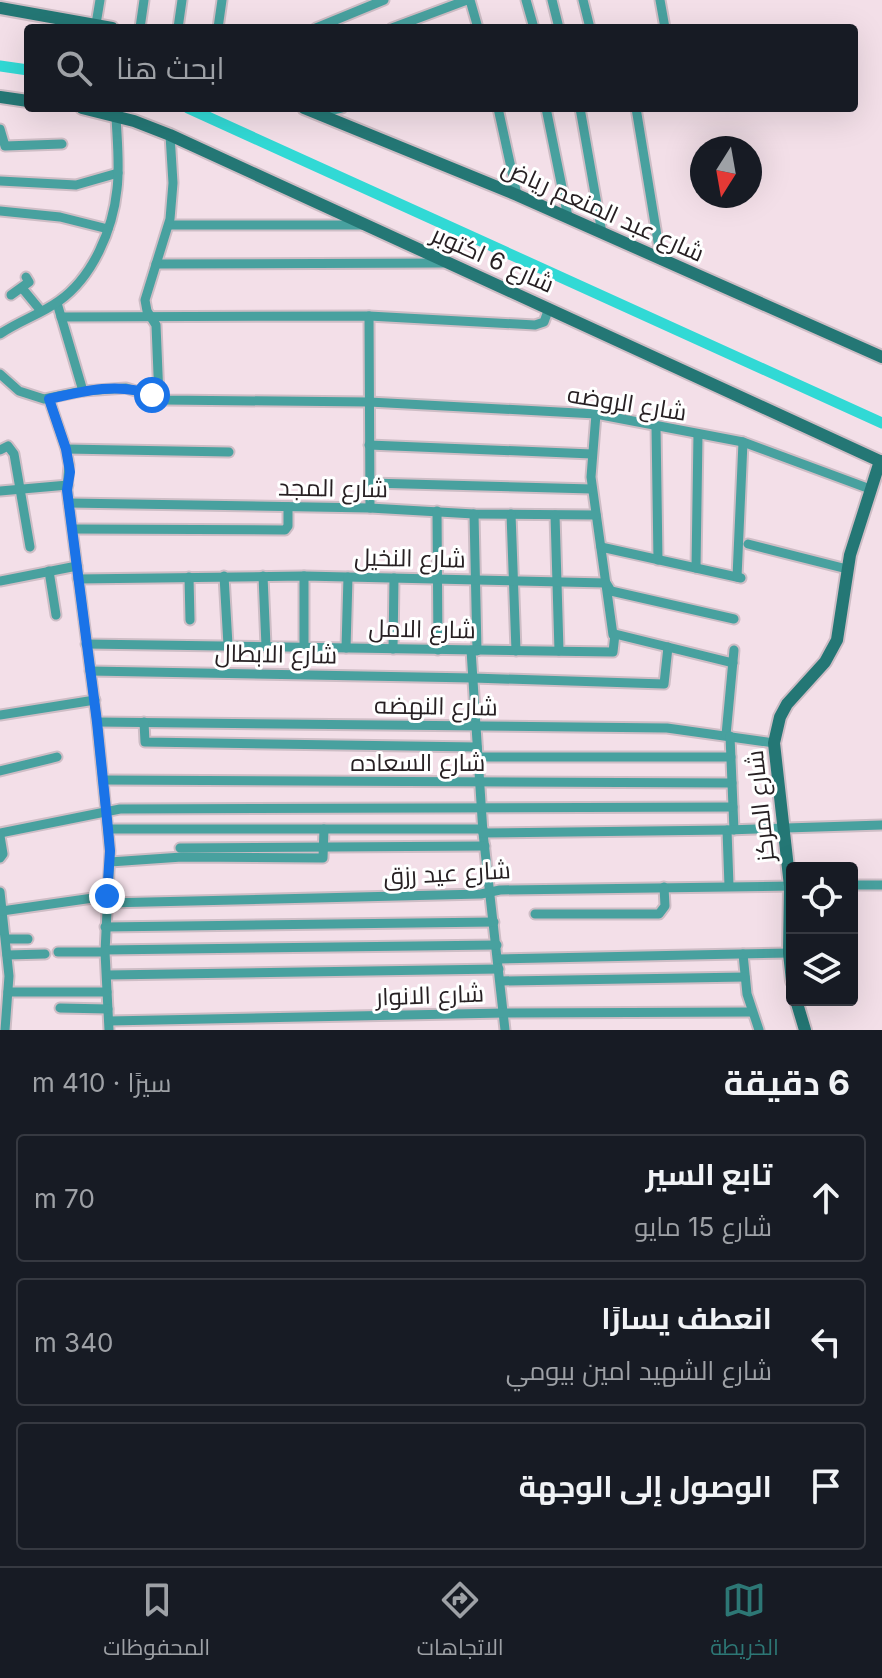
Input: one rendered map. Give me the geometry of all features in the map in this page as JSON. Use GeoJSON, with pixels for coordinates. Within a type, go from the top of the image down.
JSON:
{"type":"FeatureCollection","features":[{"type":"Feature","properties":{"kind":"main road"},"geometry":{"type":"LineString","coordinates":[[0,8],[96,24]]}},
{"type":"Feature","properties":{"kind":"main road"},"geometry":{"type":"LineString","coordinates":[[0,97],[24,100]]}},
{"type":"Feature","properties":{"kind":"main road","name":"شارع 6 اكتوبر"},"geometry":{"type":"LineString","coordinates":[[99,112],[170,135],[881,462]]}},
{"type":"Feature","properties":{"kind":"main road","name":"شارع عبد المنعم رياض"},"geometry":{"type":"LineString","coordinates":[[312,112],[517,195],[882,357]]}},
{"type":"Feature","properties":{"kind":"main road","name":"شارع المركز"},"geometry":{"type":"LineString","coordinates":[[788,862],[774,743],[780,717],[787,704],[825,662],[837,640],[847,569],[881,462]]}},
{"type":"Feature","properties":{"kind":"main road"},"geometry":{"type":"LineString","coordinates":[[798,1006],[805,1030]]}},
{"type":"Feature","properties":{"kind":"street"},"geometry":{"type":"LineString","coordinates":[[96,24],[100,0]]}},
{"type":"Feature","properties":{"kind":"street"},"geometry":{"type":"LineString","coordinates":[[141,24],[144,0]]}},
{"type":"Feature","properties":{"kind":"street"},"geometry":{"type":"LineString","coordinates":[[179,24],[182,0]]}},
{"type":"Feature","properties":{"kind":"street"},"geometry":{"type":"LineString","coordinates":[[219,24],[222,0]]}},
{"type":"Feature","properties":{"kind":"street"},"geometry":{"type":"LineString","coordinates":[[323,24],[356,5],[384,0]]}},
{"type":"Feature","properties":{"kind":"street"},"geometry":{"type":"LineString","coordinates":[[403,24],[468,0],[477,24]]}},
{"type":"Feature","properties":{"kind":"street"},"geometry":{"type":"LineString","coordinates":[[526,0],[533,24]]}},
{"type":"Feature","properties":{"kind":"street"},"geometry":{"type":"LineString","coordinates":[[552,0],[558,24]]}},
{"type":"Feature","properties":{"kind":"street"},"geometry":{"type":"LineString","coordinates":[[583,0],[589,24]]}},
{"type":"Feature","properties":{"kind":"street"},"geometry":{"type":"LineString","coordinates":[[660,0],[664,24]]}},
{"type":"Feature","properties":{"kind":"street"},"geometry":{"type":"LineString","coordinates":[[318,115],[328,112]]}},
{"type":"Feature","properties":{"kind":"street"},"geometry":{"type":"LineString","coordinates":[[499,112],[517,195]]}},
{"type":"Feature","properties":{"kind":"street"},"geometry":{"type":"LineString","coordinates":[[547,112],[568,217]]}},
{"type":"Feature","properties":{"kind":"street"},"geometry":{"type":"LineString","coordinates":[[581,112],[602,233]]}},
{"type":"Feature","properties":{"kind":"street"},"geometry":{"type":"LineString","coordinates":[[637,112],[661,260]]}},
{"type":"Feature","properties":{"kind":"street"},"geometry":{"type":"LineString","coordinates":[[0,333],[57,303],[80,282],[108,229],[118,173],[116,116]]}},
{"type":"Feature","properties":{"kind":"street"},"geometry":{"type":"LineString","coordinates":[[0,129],[5,146],[62,144]]}},
{"type":"Feature","properties":{"kind":"street"},"geometry":{"type":"LineString","coordinates":[[159,398],[156,325],[145,300],[169,225],[173,183],[170,135]]}},
{"type":"Feature","properties":{"kind":"street"},"geometry":{"type":"LineString","coordinates":[[0,181],[76,185],[118,173]]}},
{"type":"Feature","properties":{"kind":"street"},"geometry":{"type":"LineString","coordinates":[[0,211],[60,217],[108,229]]}},
{"type":"Feature","properties":{"kind":"street"},"geometry":{"type":"LineString","coordinates":[[169,225],[362,225]]}},
{"type":"Feature","properties":{"kind":"street"},"geometry":{"type":"LineString","coordinates":[[156,264],[446,262]]}},
{"type":"Feature","properties":{"kind":"street"},"geometry":{"type":"LineString","coordinates":[[11,295],[29,282],[26,277]]}},
{"type":"Feature","properties":{"kind":"street"},"geometry":{"type":"LineString","coordinates":[[22,288],[41,311]]}},
{"type":"Feature","properties":{"kind":"street"},"geometry":{"type":"LineString","coordinates":[[57,303],[83,391]]}},
{"type":"Feature","properties":{"kind":"street"},"geometry":{"type":"LineString","coordinates":[[61,317],[369,316],[539,325],[546,319],[549,308]]}},
{"type":"Feature","properties":{"kind":"street"},"geometry":{"type":"LineString","coordinates":[[369,316],[370,508]]}},
{"type":"Feature","properties":{"kind":"street"},"geometry":{"type":"LineString","coordinates":[[0,374],[19,391],[49,399],[69,465],[69,503],[95,700],[108,829],[110,862],[105,951],[109,1025]]}},
{"type":"Feature","properties":{"kind":"street","name":"شارع الروضه"},"geometry":{"type":"LineString","coordinates":[[49,399],[83,391],[126,388],[159,398],[369,402],[596,414],[743,442],[870,489]]}},
{"type":"Feature","properties":{"kind":"street"},"geometry":{"type":"LineString","coordinates":[[596,414],[592,489],[613,635],[733,663]]}},
{"type":"Feature","properties":{"kind":"street"},"geometry":{"type":"LineString","coordinates":[[656,426],[658,560]]}},
{"type":"Feature","properties":{"kind":"street"},"geometry":{"type":"LineString","coordinates":[[696,568],[698,434]]}},
{"type":"Feature","properties":{"kind":"street"},"geometry":{"type":"LineString","coordinates":[[601,547],[739,578],[743,442]]}},
{"type":"Feature","properties":{"kind":"street"},"geometry":{"type":"LineString","coordinates":[[369,445],[592,454]]}},
{"type":"Feature","properties":{"kind":"street"},"geometry":{"type":"LineString","coordinates":[[0,450],[11,447],[30,547]]}},
{"type":"Feature","properties":{"kind":"street"},"geometry":{"type":"LineString","coordinates":[[66,449],[229,452]]}},
{"type":"Feature","properties":{"kind":"street"},"geometry":{"type":"LineString","coordinates":[[370,483],[592,489]]}},
{"type":"Feature","properties":{"kind":"street"},"geometry":{"type":"LineString","coordinates":[[0,491],[68,485]]}},
{"type":"Feature","properties":{"kind":"street","name":"شارع المجد"},"geometry":{"type":"LineString","coordinates":[[69,503],[596,515]]}},
{"type":"Feature","properties":{"kind":"street"},"geometry":{"type":"LineString","coordinates":[[73,529],[285,530],[288,526],[288,507]]}},
{"type":"Feature","properties":{"kind":"street"},"geometry":{"type":"LineString","coordinates":[[437,511],[438,650]]}},
{"type":"Feature","properties":{"kind":"street"},"geometry":{"type":"LineString","coordinates":[[474,514],[473,678],[483,831],[505,1030]]}},
{"type":"Feature","properties":{"kind":"street"},"geometry":{"type":"LineString","coordinates":[[511,514],[516,651]]}},
{"type":"Feature","properties":{"kind":"street"},"geometry":{"type":"LineString","coordinates":[[555,515],[559,651]]}},
{"type":"Feature","properties":{"kind":"street"},"geometry":{"type":"LineString","coordinates":[[748,544],[847,569]]}},
{"type":"Feature","properties":{"kind":"street"},"geometry":{"type":"LineString","coordinates":[[0,581],[77,566]]}},
{"type":"Feature","properties":{"kind":"street"},"geometry":{"type":"LineString","coordinates":[[49,571],[56,615]]}},
{"type":"Feature","properties":{"kind":"street"},"geometry":{"type":"LineString","coordinates":[[224,576],[228,645]]}},
{"type":"Feature","properties":{"kind":"street"},"geometry":{"type":"LineString","coordinates":[[263,576],[266,646]]}},
{"type":"Feature","properties":{"kind":"street"},"geometry":{"type":"LineString","coordinates":[[304,576],[304,647]]}},
{"type":"Feature","properties":{"kind":"street","name":"شارع النخيل"},"geometry":{"type":"LineString","coordinates":[[78,579],[304,576],[606,583],[610,591],[734,619]]}},
{"type":"Feature","properties":{"kind":"street"},"geometry":{"type":"LineString","coordinates":[[189,577],[190,620]]}},
{"type":"Feature","properties":{"kind":"street"},"geometry":{"type":"LineString","coordinates":[[346,648],[348,577]]}},
{"type":"Feature","properties":{"kind":"street"},"geometry":{"type":"LineString","coordinates":[[393,649],[394,578]]}},
{"type":"Feature","properties":{"kind":"street","name":"شارع الامل"},"geometry":{"type":"LineString","coordinates":[[86,644],[614,652],[613,635]]}},
{"type":"Feature","properties":{"kind":"street","name":"شارع الابطال"},"geometry":{"type":"LineString","coordinates":[[90,671],[664,684],[668,647]]}},
{"type":"Feature","properties":{"kind":"street"},"geometry":{"type":"LineString","coordinates":[[729,886],[733,807],[728,735],[734,650]]}},
{"type":"Feature","properties":{"kind":"street"},"geometry":{"type":"LineString","coordinates":[[0,715],[95,700]]}},
{"type":"Feature","properties":{"kind":"street","name":"شارع النهضه"},"geometry":{"type":"LineString","coordinates":[[97,722],[667,728],[774,743]]}},
{"type":"Feature","properties":{"kind":"street"},"geometry":{"type":"LineString","coordinates":[[144,722],[145,742],[731,757]]}},
{"type":"Feature","properties":{"kind":"street"},"geometry":{"type":"LineString","coordinates":[[0,771],[57,757]]}},
{"type":"Feature","properties":{"kind":"street","name":"شارع السعاده"},"geometry":{"type":"LineString","coordinates":[[103,780],[732,783]]}},
{"type":"Feature","properties":{"kind":"street"},"geometry":{"type":"LineString","coordinates":[[0,858],[3,854],[0,834],[106,811],[733,807]]}},
{"type":"Feature","properties":{"kind":"street"},"geometry":{"type":"LineString","coordinates":[[108,829],[730,830],[882,825]]}},
{"type":"Feature","properties":{"kind":"street"},"geometry":{"type":"LineString","coordinates":[[177,829],[181,853]]}},
{"type":"Feature","properties":{"kind":"street"},"geometry":{"type":"LineString","coordinates":[[110,862],[181,853],[323,858],[324,829]]}},
{"type":"Feature","properties":{"kind":"street"},"geometry":{"type":"LineString","coordinates":[[324,847],[485,846]]}},
{"type":"Feature","properties":{"kind":"street"},"geometry":{"type":"LineString","coordinates":[[858,885],[882,885]]}},
{"type":"Feature","properties":{"kind":"street","name":"شارع عيد رزق"},"geometry":{"type":"LineString","coordinates":[[2,917],[106,900],[786,886]]}},
{"type":"Feature","properties":{"kind":"street"},"geometry":{"type":"LineString","coordinates":[[535,914],[659,914],[665,909],[664,887]]}},
{"type":"Feature","properties":{"kind":"street"},"geometry":{"type":"LineString","coordinates":[[0,892],[7,955],[4,977],[8,992],[6,1029]]}},
{"type":"Feature","properties":{"kind":"street"},"geometry":{"type":"LineString","coordinates":[[105,927],[494,922]]}},
{"type":"Feature","properties":{"kind":"street"},"geometry":{"type":"LineString","coordinates":[[6,939],[28,939]]}},
{"type":"Feature","properties":{"kind":"street"},"geometry":{"type":"LineString","coordinates":[[58,952],[497,945]]}},
{"type":"Feature","properties":{"kind":"street"},"geometry":{"type":"LineString","coordinates":[[107,975],[786,953]]}},
{"type":"Feature","properties":{"kind":"street"},"geometry":{"type":"LineString","coordinates":[[7,955],[45,954]]}},
{"type":"Feature","properties":{"kind":"street"},"geometry":{"type":"LineString","coordinates":[[743,954],[752,1012],[759,1030]]}},
{"type":"Feature","properties":{"kind":"street"},"geometry":{"type":"LineString","coordinates":[[501,981],[745,977]]}},
{"type":"Feature","properties":{"kind":"street"},"geometry":{"type":"LineString","coordinates":[[8,992],[107,992]]}},
{"type":"Feature","properties":{"kind":"street"},"geometry":{"type":"LineString","coordinates":[[60,1008],[108,1009]]}},
{"type":"Feature","properties":{"kind":"street","name":"شارع الانوار"},"geometry":{"type":"LineString","coordinates":[[109,1025],[504,1013],[752,1012]]}},
{"type":"Feature","properties":{"kind":"street"},"geometry":{"type":"LineString","coordinates":[[362,1017],[362,1030]]}},
{"type":"Feature","properties":{"kind":"waterway"},"geometry":{"type":"LineString","coordinates":[[0,66],[24,69]]}},
{"type":"Feature","properties":{"kind":"waterway"},"geometry":{"type":"LineString","coordinates":[[197,112],[882,423]]}},
{"type":"Feature","properties":{"kind":"route"},"geometry":{"type":"LineString","coordinates":[[107,896],[110,851],[67,490],[69,465],[49,399],[83,391],[126,388],[152,395]]}}]}
